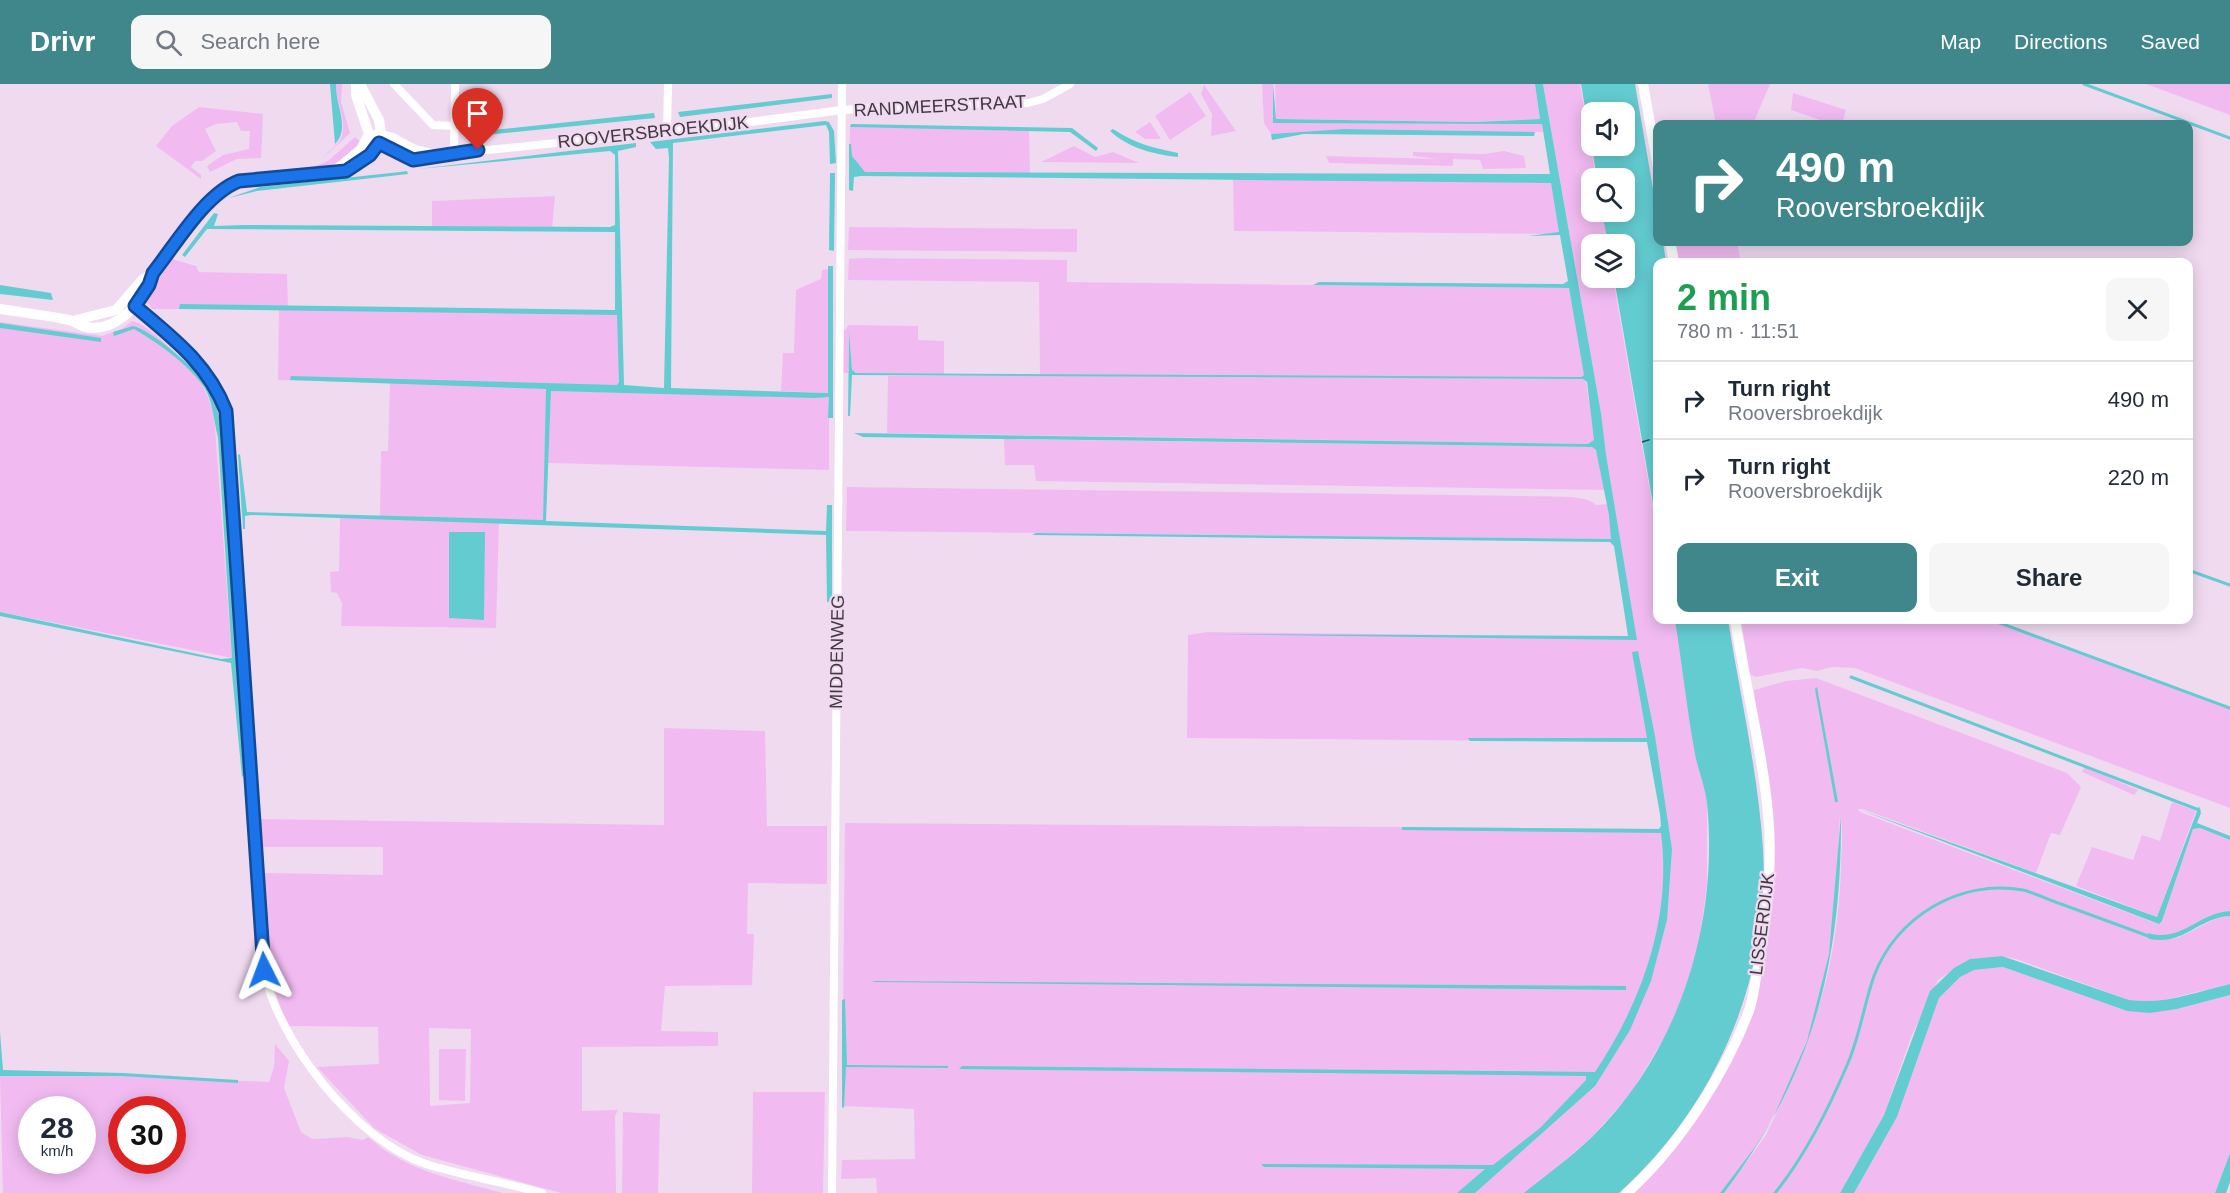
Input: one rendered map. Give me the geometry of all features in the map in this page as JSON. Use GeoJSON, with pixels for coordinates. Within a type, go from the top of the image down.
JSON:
{"type":"FeatureCollection","features":[{"type":"Feature","properties":{"kind":"street"},"geometry":{"type":"LineString","coordinates":[[335,171],[361,149],[369,134],[356,95],[358,84]]}},
{"type":"Feature","properties":{"kind":"street"},"geometry":{"type":"LineString","coordinates":[[0,309],[72,321],[111,313],[131,302],[149,285],[153,273],[213,197],[230,185],[239,181],[346,171],[356,167],[370,155],[380,138],[379,120],[358,84]]}},
{"type":"Feature","properties":{"kind":"street"},"geometry":{"type":"LineString","coordinates":[[394,84],[433,125],[454,126]]}},
{"type":"Feature","properties":{"kind":"street"},"geometry":{"type":"LineString","coordinates":[[454,153],[455,84]]}},
{"type":"Feature","properties":{"kind":"street"},"geometry":{"type":"LineString","coordinates":[[667,132],[668,84]]}},
{"type":"Feature","properties":{"kind":"street"},"geometry":{"type":"LineString","coordinates":[[842,84],[842,110]]}},
{"type":"Feature","properties":{"kind":"street"},"geometry":{"type":"LineString","coordinates":[[1643,84],[1653,140]]}},
{"type":"Feature","properties":{"kind":"street","name":"RANDMEERSTRAAT"},"geometry":{"type":"LineString","coordinates":[[842,110],[935,104],[1028,103],[1065,86]]}},
{"type":"Feature","properties":{"kind":"street","name":"ROOVERSBROEKDIJK"},"geometry":{"type":"LineString","coordinates":[[369,134],[380,138],[413,160],[423,160],[439,154],[667,132],[842,110]]}},
{"type":"Feature","properties":{"kind":"street","name":"MIDDENWEG"},"geometry":{"type":"LineString","coordinates":[[832,1193],[842,110]]}},
{"type":"Feature","properties":{"kind":"street"},"geometry":{"type":"LineString","coordinates":[[399,147],[409,152]]}},
{"type":"Feature","properties":{"kind":"street"},"geometry":{"type":"LineString","coordinates":[[131,302],[184,346],[209,375],[226,411],[264,970],[271,1002],[279,1020],[329,1091],[367,1128],[386,1142],[424,1163],[542,1193]]}},
{"type":"Feature","properties":{"kind":"street","name":"LISSERDIJK"},"geometry":{"type":"LineString","coordinates":[[1628,1193],[1647,1175],[1690,1120],[1750,1006],[1757,971],[1765,925],[1769,863],[1768,814],[1736,624]]}},
{"type":"Feature","properties":{"kind":"shaded area"},"geometry":{"type":"Polygon","coordinates":[[[336,84],[342,84],[341,102],[350,133],[324,157],[340,141],[343,132],[336,84]]]}},
{"type":"Feature","properties":{"kind":"shaded area"},"geometry":{"type":"Polygon","coordinates":[[[1262,84],[1273,84],[1274,123],[1542,123],[1543,132],[1344,129],[1271,134],[1264,123],[1262,84]]]}},
{"type":"Feature","properties":{"kind":"shaded area"},"geometry":{"type":"Polygon","coordinates":[[[1275,84],[1535,84],[1540,119],[1475,122],[1276,119],[1275,84]]]}},
{"type":"Feature","properties":{"kind":"shaded area"},"geometry":{"type":"Polygon","coordinates":[[[1543,84],[1580,84],[1583,102],[1581,102],[1581,156],[1592,156],[1594,168],[1581,168],[1581,222],[1604,222],[1606,234],[1581,234],[1581,288],[1615,288],[1653,509],[1653,624],[1677,624],[1707,801],[1707,885],[1698,950],[1673,1023],[1631,1093],[1591,1138],[1527,1193],[877,1193],[876,1178],[841,1179],[842,1160],[915,1159],[914,1109],[842,1106],[845,823],[1664,829],[1657,781],[1647,742],[1187,738],[1188,635],[1208,632],[1632,637],[1616,539],[846,531],[847,487],[1554,496],[1584,499],[1596,505],[1610,504],[1601,413],[1543,84]]]}},
{"type":"Feature","properties":{"kind":"shaded area"},"geometry":{"type":"Polygon","coordinates":[[[1708,84],[1770,84],[1755,120],[1715,120],[1708,84]]]}},
{"type":"Feature","properties":{"kind":"shaded area"},"geometry":{"type":"Polygon","coordinates":[[[2146,84],[2230,84],[2230,115],[2146,84]]]}},
{"type":"Feature","properties":{"kind":"shaded area"},"geometry":{"type":"Polygon","coordinates":[[[1204,85],[1236,131],[1211,136],[1212,114],[1201,94],[1204,85]]]}},
{"type":"Feature","properties":{"kind":"shaded area"},"geometry":{"type":"Polygon","coordinates":[[[1190,92],[1206,116],[1170,140],[1155,116],[1190,92]]]}},
{"type":"Feature","properties":{"kind":"shaded area"},"geometry":{"type":"Polygon","coordinates":[[[1793,93],[1846,110],[1843,120],[1820,120],[1791,110],[1793,93]]]}},
{"type":"Feature","properties":{"kind":"shaded area"},"geometry":{"type":"Polygon","coordinates":[[[199,107],[263,114],[261,158],[237,159],[210,172],[207,166],[223,155],[249,149],[250,131],[241,131],[237,122],[216,124],[205,129],[216,151],[202,161],[195,161],[191,167],[201,175],[201,179],[156,146],[172,126],[199,107]]]}},
{"type":"Feature","properties":{"kind":"shaded area"},"geometry":{"type":"Polygon","coordinates":[[[1150,122],[1161,139],[1145,139],[1135,132],[1150,122]]]}},
{"type":"Feature","properties":{"kind":"shaded area"},"geometry":{"type":"Polygon","coordinates":[[[850,127],[1029,129],[1030,176],[849,175],[850,127]]]}},
{"type":"Feature","properties":{"kind":"shaded area"},"geometry":{"type":"Polygon","coordinates":[[[355,137],[361,142],[344,158],[333,164],[310,168],[328,161],[355,137]]]}},
{"type":"Feature","properties":{"kind":"shaded area"},"geometry":{"type":"Polygon","coordinates":[[[1074,146],[1095,157],[1113,152],[1139,163],[1041,162],[1074,146]]]}},
{"type":"Feature","properties":{"kind":"shaded area"},"geometry":{"type":"Polygon","coordinates":[[[1504,151],[1524,156],[1526,168],[1483,169],[1480,160],[1453,159],[1453,166],[1329,163],[1326,156],[1439,159],[1413,156],[1413,152],[1484,154],[1504,151]]]}},
{"type":"Feature","properties":{"kind":"shaded area"},"geometry":{"type":"Polygon","coordinates":[[[1233,177],[1551,183],[1562,234],[1234,231],[1233,177]]]}},
{"type":"Feature","properties":{"kind":"shaded area"},"geometry":{"type":"Polygon","coordinates":[[[555,196],[552,230],[432,229],[432,201],[555,196]]]}},
{"type":"Feature","properties":{"kind":"shaded area"},"geometry":{"type":"Polygon","coordinates":[[[849,227],[1077,229],[1077,252],[848,250],[849,227]]]}},
{"type":"Feature","properties":{"kind":"shaded area"},"geometry":{"type":"Polygon","coordinates":[[[1677,246],[1738,246],[1740,258],[1678,258],[1677,246]]]}},
{"type":"Feature","properties":{"kind":"shaded area"},"geometry":{"type":"Polygon","coordinates":[[[172,259],[196,266],[199,272],[287,274],[288,309],[618,313],[620,387],[494,386],[547,389],[543,520],[499,523],[496,628],[341,626],[342,603],[337,593],[331,592],[330,572],[339,571],[340,518],[380,518],[381,451],[388,451],[390,383],[278,380],[279,309],[152,309],[146,300],[172,259]]]}},
{"type":"Feature","properties":{"kind":"shaded area"},"geometry":{"type":"Polygon","coordinates":[[[849,259],[1067,260],[1067,282],[1569,288],[1585,374],[1581,377],[1301,377],[1583,379],[1586,382],[1595,440],[1588,444],[887,433],[888,376],[1148,376],[1040,375],[1039,282],[848,280],[849,259]]]}},
{"type":"Feature","properties":{"kind":"shaded area"},"geometry":{"type":"Polygon","coordinates":[[[829,269],[829,393],[781,391],[783,353],[794,353],[796,290],[821,279],[822,270],[829,269]]]}},
{"type":"Feature","properties":{"kind":"shaded area"},"geometry":{"type":"Polygon","coordinates":[[[132,321],[156,335],[191,369],[204,389],[214,414],[232,658],[0,612],[0,322],[102,336],[122,329],[132,321]]]}},
{"type":"Feature","properties":{"kind":"shaded area"},"geometry":{"type":"Polygon","coordinates":[[[849,325],[918,326],[918,340],[944,341],[944,374],[856,373],[852,371],[849,332],[848,373],[843,373],[843,332],[849,325]]]}},
{"type":"Feature","properties":{"kind":"shaded area"},"geometry":{"type":"Polygon","coordinates":[[[551,391],[829,396],[829,470],[548,463],[551,391]]]}},
{"type":"Feature","properties":{"kind":"shaded area"},"geometry":{"type":"Polygon","coordinates":[[[1004,439],[1592,447],[1596,450],[1608,490],[1036,481],[1034,465],[1005,465],[1004,439]]]}},
{"type":"Feature","properties":{"kind":"shaded area"},"geometry":{"type":"Polygon","coordinates":[[[1742,624],[2003,624],[2230,708],[2230,808],[1855,668],[1832,667],[1817,671],[1802,668],[1756,677],[1750,674],[1742,624]]]}},
{"type":"Feature","properties":{"kind":"shaded area"},"geometry":{"type":"Polygon","coordinates":[[[1816,678],[2067,773],[2081,787],[2060,835],[2051,833],[2036,873],[1858,809],[1860,812],[2158,924],[2162,921],[2193,829],[2200,828],[2230,840],[2230,911],[2219,913],[2171,934],[2160,936],[2149,934],[2170,939],[2179,937],[2209,922],[2230,916],[2230,984],[2151,1003],[2129,1000],[2016,959],[2002,956],[1970,959],[1938,980],[1911,1037],[1884,1115],[1840,1193],[1724,1193],[1766,1135],[1781,1103],[1755,1147],[1720,1193],[1631,1193],[1671,1150],[1754,1004],[1761,978],[1773,898],[1754,690],[1786,681],[1816,678]],[[1840,815],[1835,905],[1829,954],[1809,1035],[1784,1096],[1797,1067],[1808,1039],[1817,1013],[1831,960],[1839,902],[1840,815]]]}},
{"type":"Feature","properties":{"kind":"shaded area"},"geometry":{"type":"Polygon","coordinates":[[[664,728],[765,731],[767,826],[827,826],[827,884],[748,883],[747,934],[754,934],[752,985],[665,986],[661,1031],[718,1032],[718,1046],[582,1047],[582,1111],[618,1110],[615,1116],[616,1193],[561,1193],[422,1155],[374,1128],[317,1067],[379,1064],[378,1027],[290,1026],[281,1009],[268,952],[264,873],[383,875],[383,847],[262,847],[260,819],[664,825],[664,728]],[[429,1028],[430,1106],[470,1103],[471,1029],[429,1028]]]}},
{"type":"Feature","properties":{"kind":"shaded area"},"geometry":{"type":"Polygon","coordinates":[[[2085,767],[2138,790],[2134,795],[2082,772],[2085,767]]]}},
{"type":"Feature","properties":{"kind":"shaded area"},"geometry":{"type":"Polygon","coordinates":[[[2172,802],[2196,811],[2157,917],[2076,886],[2092,847],[2133,860],[2142,835],[2160,841],[2172,802]]]}},
{"type":"Feature","properties":{"kind":"shaded area"},"geometry":{"type":"Polygon","coordinates":[[[2003,967],[2127,1011],[2177,1009],[2230,995],[2230,1153],[2215,1193],[1854,1193],[1897,1117],[1939,998],[1959,977],[1974,970],[2003,967]]]}},
{"type":"Feature","properties":{"kind":"shaded area"},"geometry":{"type":"Polygon","coordinates":[[[275,1044],[289,1061],[284,1088],[301,1132],[312,1139],[347,1137],[363,1140],[368,1137],[383,1149],[415,1166],[449,1179],[503,1193],[3,1193],[0,1076],[56,1073],[269,1082],[274,1067],[275,1044]]]}},
{"type":"Feature","properties":{"kind":"shaded area"},"geometry":{"type":"Polygon","coordinates":[[[439,1049],[466,1049],[465,1101],[439,1100],[439,1049]]]}},
{"type":"Feature","properties":{"kind":"shaded area"},"geometry":{"type":"Polygon","coordinates":[[[753,1092],[825,1092],[823,1193],[752,1193],[753,1092]]]}},
{"type":"Feature","properties":{"kind":"shaded area"},"geometry":{"type":"Polygon","coordinates":[[[623,1112],[660,1114],[658,1193],[622,1193],[623,1112]]]}},
{"type":"Feature","properties":{"kind":"water"},"geometry":{"type":"Polygon","coordinates":[[[330,84],[336,84],[342,124],[340,138],[335,144],[330,84]]]}},
{"type":"Feature","properties":{"kind":"water"},"geometry":{"type":"Polygon","coordinates":[[[1273,84],[1276,119],[1475,122],[1540,119],[1535,84],[1543,84],[1601,413],[1637,640],[1205,634],[1628,636],[1614,546],[1610,542],[1032,535],[1036,533],[1611,539],[1609,515],[1596,450],[1592,447],[863,437],[854,433],[1588,444],[1594,440],[1587,382],[1583,379],[852,375],[850,416],[848,416],[849,331],[852,370],[856,373],[1581,377],[1584,375],[1569,288],[1313,285],[1319,282],[1563,284],[1568,281],[1560,235],[1528,236],[1559,232],[1551,183],[861,176],[854,177],[853,191],[849,190],[849,144],[851,144],[852,156],[865,172],[1550,174],[1542,124],[1273,123],[1273,84]]]}},
{"type":"Feature","properties":{"kind":"water"},"geometry":{"type":"Polygon","coordinates":[[[1581,84],[1635,84],[1653,189],[1653,246],[1664,246],[1665,258],[1653,258],[1653,504],[1616,288],[1635,288],[1635,234],[1606,234],[1604,222],[1635,222],[1635,168],[1595,168],[1593,156],[1635,156],[1635,102],[1584,102],[1581,84]]]}},
{"type":"Feature","properties":{"kind":"water"},"geometry":{"type":"Polygon","coordinates":[[[832,94],[832,98],[680,117],[678,112],[832,94]]]}},
{"type":"Feature","properties":{"kind":"water"},"geometry":{"type":"Polygon","coordinates":[[[654,113],[655,118],[466,137],[466,133],[654,113]]]}},
{"type":"Feature","properties":{"kind":"water"},"geometry":{"type":"Polygon","coordinates":[[[829,122],[834,131],[836,163],[830,164],[829,132],[826,125],[673,143],[671,388],[828,393],[828,266],[833,266],[833,418],[828,418],[829,397],[551,391],[546,521],[826,531],[827,505],[832,505],[832,601],[827,602],[826,535],[251,515],[245,516],[245,529],[243,529],[238,455],[240,454],[247,512],[543,520],[546,389],[290,380],[291,376],[617,385],[619,382],[617,315],[179,309],[180,304],[615,310],[615,232],[207,229],[185,257],[182,255],[214,213],[218,214],[214,226],[610,227],[615,225],[615,155],[610,151],[418,169],[636,143],[636,147],[618,151],[624,385],[664,388],[669,158],[668,148],[656,149],[650,142],[829,122]]]}},
{"type":"Feature","properties":{"kind":"water"},"geometry":{"type":"Polygon","coordinates":[[[851,124],[1072,128],[1098,148],[1096,151],[1070,132],[850,127],[851,124]]]}},
{"type":"Feature","properties":{"kind":"water"},"geometry":{"type":"Polygon","coordinates":[[[1113,129],[1144,144],[1178,153],[1178,157],[1133,146],[1110,131],[1113,129]]]}},
{"type":"Feature","properties":{"kind":"water"},"geometry":{"type":"Polygon","coordinates":[[[1344,129],[1535,132],[1534,136],[1304,134],[1272,140],[1271,134],[1344,129]]]}},
{"type":"Feature","properties":{"kind":"water"},"geometry":{"type":"Polygon","coordinates":[[[407,171],[408,174],[257,191],[229,198],[260,187],[407,171]]]}},
{"type":"Feature","properties":{"kind":"water"},"geometry":{"type":"Polygon","coordinates":[[[830,173],[835,173],[834,251],[829,250],[830,173]]]}},
{"type":"Feature","properties":{"kind":"water"},"geometry":{"type":"Polygon","coordinates":[[[0,285],[51,293],[53,300],[0,294],[0,285]]]}},
{"type":"Feature","properties":{"kind":"water"},"geometry":{"type":"Polygon","coordinates":[[[0,323],[101,338],[101,342],[0,328],[0,323]]]}},
{"type":"Feature","properties":{"kind":"water"},"geometry":{"type":"Polygon","coordinates":[[[133,326],[152,335],[195,371],[211,391],[220,419],[244,775],[242,777],[231,663],[0,616],[0,612],[221,659],[232,658],[218,438],[213,412],[204,387],[172,355],[134,329],[114,336],[113,332],[133,326]]]}},
{"type":"Feature","properties":{"kind":"water"},"geometry":{"type":"Polygon","coordinates":[[[449,532],[485,532],[484,620],[449,618],[449,532]]]}},
{"type":"Feature","properties":{"kind":"water"},"geometry":{"type":"Polygon","coordinates":[[[1676,624],[1729,624],[1753,762],[1763,849],[1763,897],[1757,945],[1746,992],[1730,1037],[1709,1080],[1683,1121],[1653,1159],[1619,1193],[1524,1193],[1591,1138],[1622,1104],[1648,1067],[1670,1026],[1687,984],[1699,940],[1706,895],[1709,849],[1705,790],[1689,721],[1676,624]]]}},
{"type":"Feature","properties":{"kind":"water"},"geometry":{"type":"Polygon","coordinates":[[[1638,651],[1655,736],[1672,849],[1667,920],[1651,981],[1630,1030],[1595,1086],[1475,1193],[1457,1193],[1485,1169],[1264,1167],[1261,1164],[1493,1165],[1540,1128],[1586,1080],[1586,1076],[959,1069],[962,1066],[1595,1072],[1627,1017],[1650,958],[1662,896],[1661,833],[1402,830],[1402,827],[1659,829],[1660,814],[1647,742],[1470,741],[1468,738],[1647,738],[1632,652],[1638,651]]]}},
{"type":"Feature","properties":{"kind":"water"},"geometry":{"type":"Polygon","coordinates":[[[1817,687],[1838,802],[1835,802],[1815,689],[1817,687]]]}},
{"type":"Feature","properties":{"kind":"water"},"geometry":{"type":"Polygon","coordinates":[[[2199,806],[2201,813],[2197,823],[2230,836],[2230,840],[2200,828],[2193,829],[2162,921],[2159,924],[1858,809],[2157,917],[2199,806]]]}},
{"type":"Feature","properties":{"kind":"water"},"geometry":{"type":"Polygon","coordinates":[[[1841,815],[1836,919],[1828,968],[1808,1039],[1829,954],[1841,815]]]}},
{"type":"Feature","properties":{"kind":"water"},"geometry":{"type":"Polygon","coordinates":[[[2230,911],[2230,916],[2208,921],[2172,939],[2149,939],[2148,933],[2170,934],[2208,917],[2230,911]]]}},
{"type":"Feature","properties":{"kind":"water"},"geometry":{"type":"Polygon","coordinates":[[[2002,956],[2129,1000],[2168,999],[2230,984],[2230,995],[2177,1009],[2150,1013],[2127,1011],[2003,967],[1974,970],[1960,977],[1939,998],[1897,1117],[1854,1193],[1840,1193],[1884,1115],[1930,991],[1954,968],[1970,959],[2002,956]]]}},
{"type":"Feature","properties":{"kind":"water"},"geometry":{"type":"Polygon","coordinates":[[[872,981],[1626,986],[1626,990],[875,982],[872,981]]]}},
{"type":"Feature","properties":{"kind":"water"},"geometry":{"type":"Polygon","coordinates":[[[845,999],[847,1065],[948,1066],[948,1068],[846,1067],[844,1108],[842,1107],[842,1000],[845,999]]]}},
{"type":"Feature","properties":{"kind":"water"},"geometry":{"type":"Polygon","coordinates":[[[0,1032],[3,1070],[123,1073],[238,1080],[238,1083],[121,1076],[0,1076],[0,1032]]]}},
{"type":"Feature","properties":{"kind":"water"},"geometry":{"type":"Polygon","coordinates":[[[1806,1044],[1780,1105],[1775,1113],[1806,1044]]]}},
{"type":"Feature","properties":{"kind":"water"},"geometry":{"type":"Polygon","coordinates":[[[1765,1131],[1755,1149],[1724,1193],[1720,1193],[1755,1147],[1765,1131]]]}},
{"type":"Feature","properties":{"kind":"water"},"geometry":{"type":"Polygon","coordinates":[[[2230,1153],[2230,1182],[2226,1193],[2215,1193],[2230,1153]]]}},
{"type":"Feature","properties":{"kind":"waterway"},"geometry":{"type":"LineString","coordinates":[[2084,84],[2181,120]]}},
{"type":"Feature","properties":{"kind":"waterway"},"geometry":{"type":"LineString","coordinates":[[2193,124],[2230,138]]}},
{"type":"Feature","properties":{"kind":"waterway"},"geometry":{"type":"LineString","coordinates":[[2193,572],[2230,585]]}},
{"type":"Feature","properties":{"kind":"waterway"},"geometry":{"type":"LineString","coordinates":[[2003,624],[2230,708]]}},
{"type":"Feature","properties":{"kind":"waterway"},"geometry":{"type":"LineString","coordinates":[[1851,677],[2199,810]]}},
{"type":"Feature","properties":{"kind":"waterway"},"geometry":{"type":"LineString","coordinates":[[1775,1193],[1807,1147],[1833,1097],[1852,1052],[1874,976],[1884,955],[1914,920],[1933,907],[1954,897],[1976,891],[1999,888],[2023,890],[2151,937]]}},
{"type":"Feature","properties":{"kind":"ferry route"},"geometry":{"type":"LineString","coordinates":[[1642,442],[1653,439]]}},
{"type":"Feature","properties":{"kind":"route"},"geometry":{"type":"LineString","coordinates":[[264,970],[226,411],[209,375],[184,346],[135,306],[149,285],[153,273],[213,197],[230,185],[239,181],[346,171],[356,167],[370,155],[379,143],[413,160],[431,159],[439,154],[478,150]]}}]}
